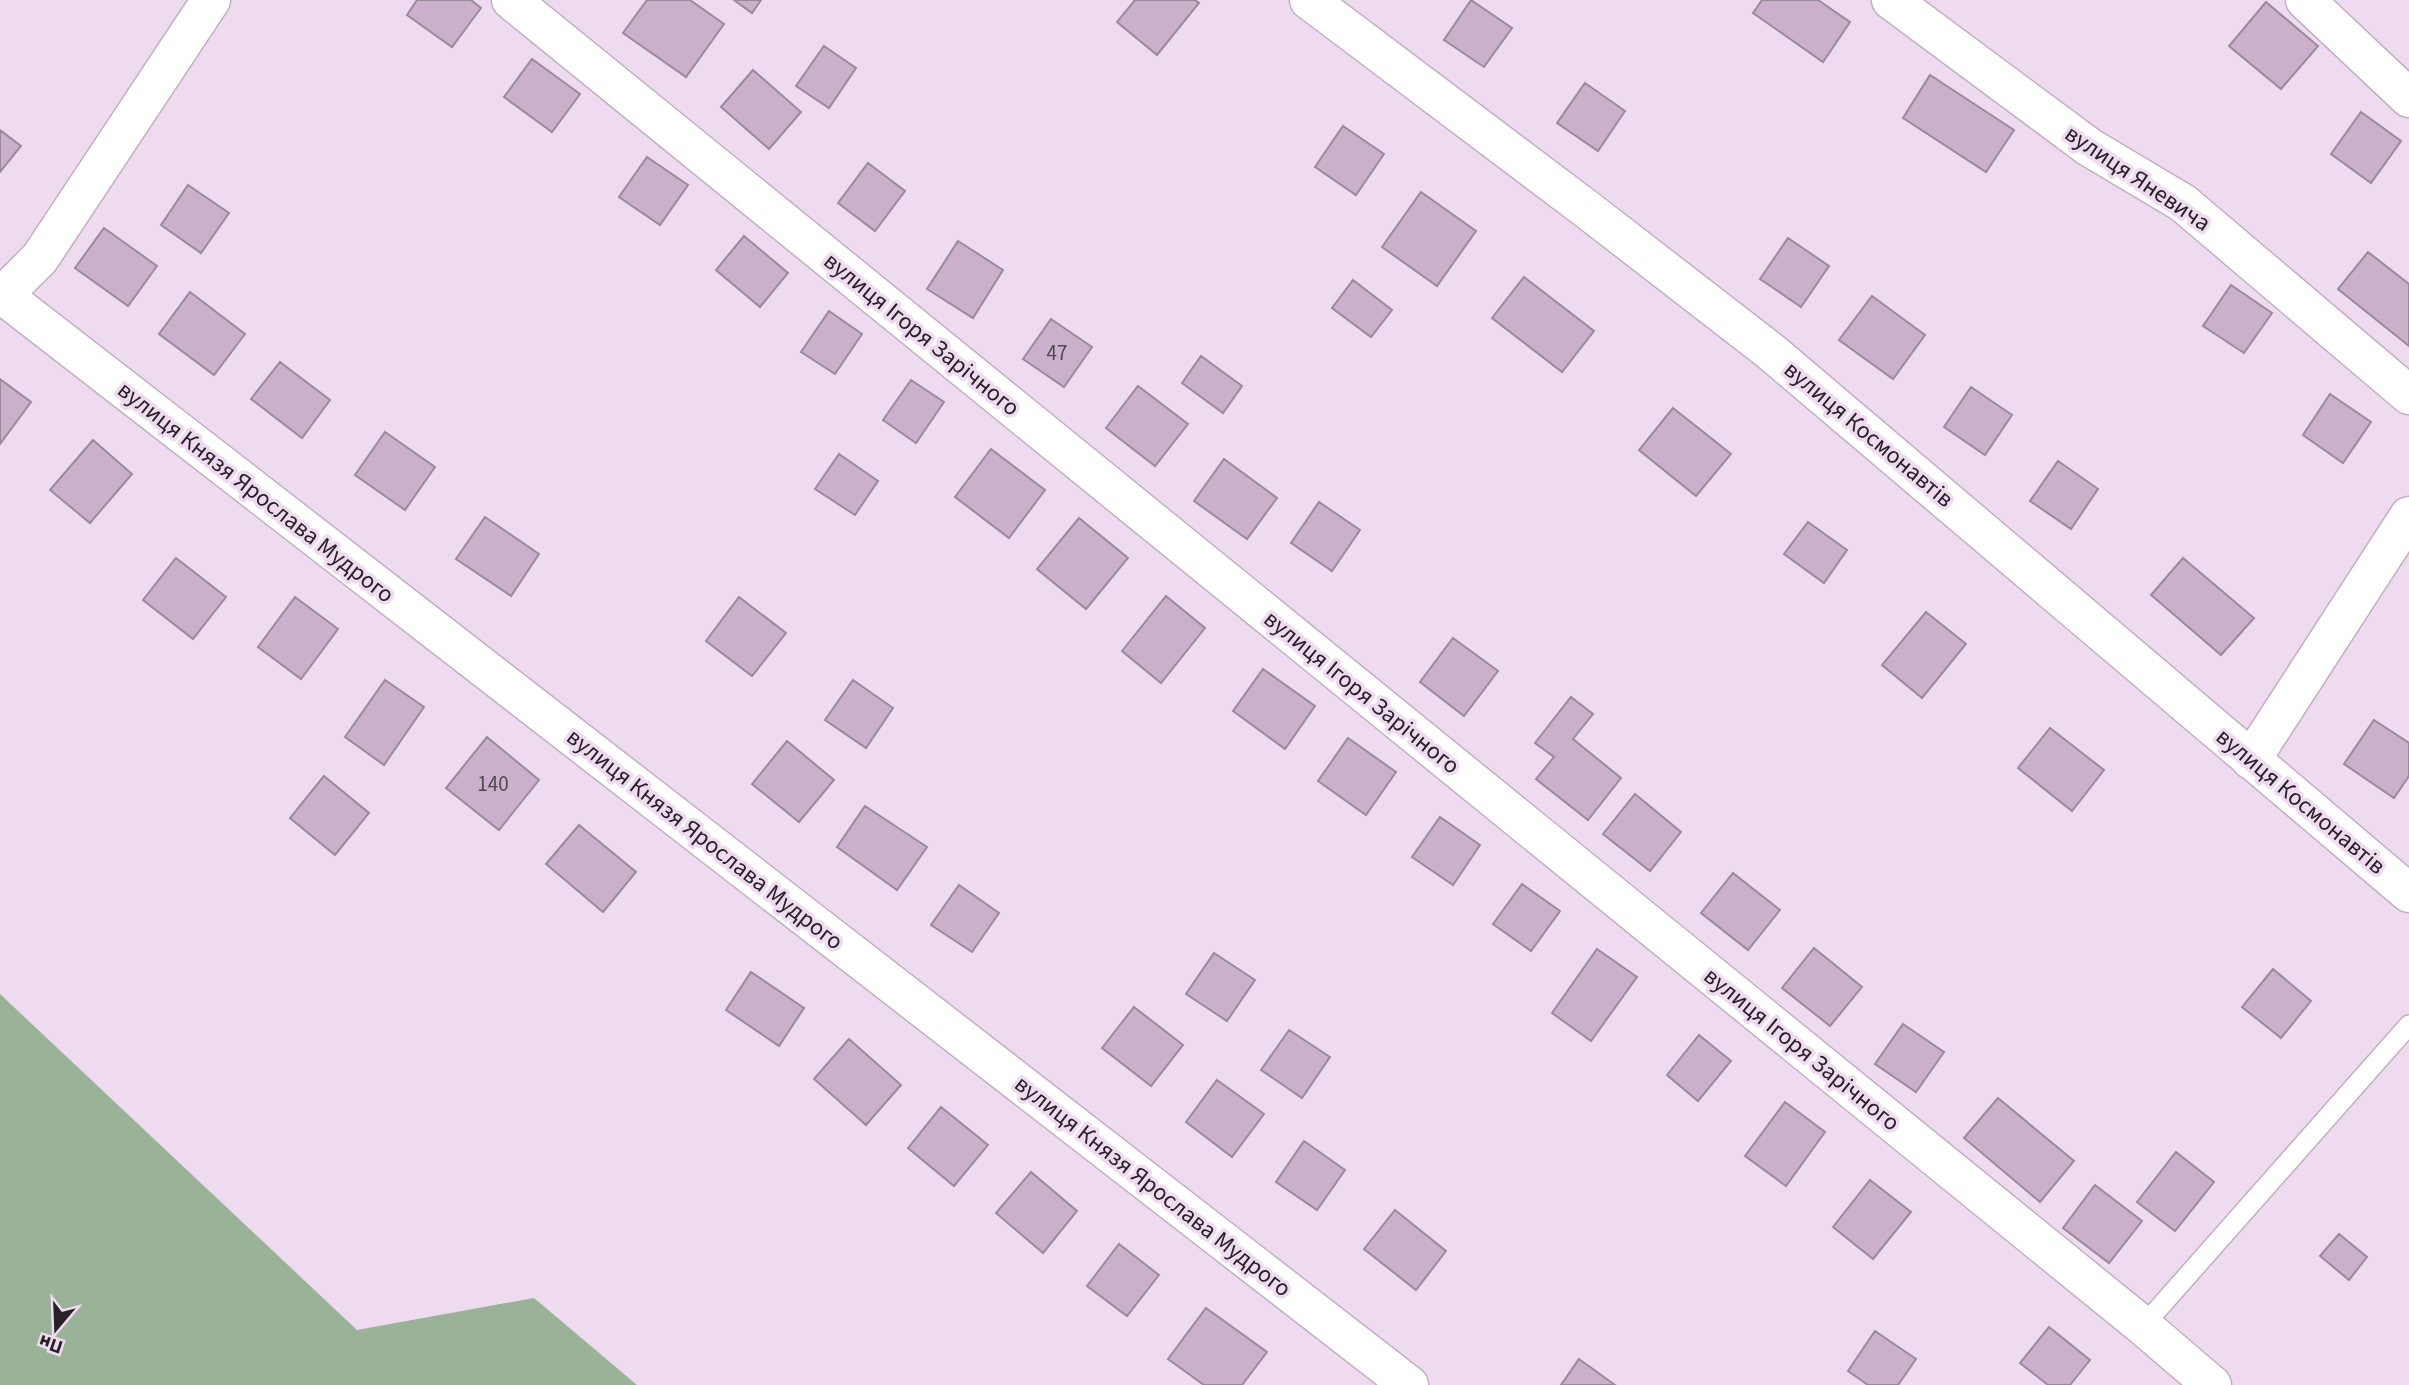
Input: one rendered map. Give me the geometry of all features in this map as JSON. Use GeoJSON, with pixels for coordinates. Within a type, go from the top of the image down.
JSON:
{"type":"FeatureCollection","features":[{"type":"Feature","properties":{"kind":"street"},"geometry":{"type":"LineString","coordinates":[[1,294],[40,258],[211,0]]}},
{"type":"Feature","properties":{"kind":"street","name":"вулиця Ігоря Зарічного"},"geometry":{"type":"LineString","coordinates":[[511,0],[2143,1326],[2211,1385]]}},
{"type":"Feature","properties":{"kind":"street","name":"вулиця Космонавтів"},"geometry":{"type":"LineString","coordinates":[[1309,0],[1770,351],[2409,893]]}},
{"type":"Feature","properties":{"kind":"street","name":"вулиця Яневича"},"geometry":{"type":"LineString","coordinates":[[1891,0],[2089,147],[2183,203],[2409,395]]}},
{"type":"Feature","properties":{"kind":"street"},"geometry":{"type":"LineString","coordinates":[[2305,0],[2409,98]]}},
{"type":"Feature","properties":{"kind":"street","name":"вулиця Князя Ярослава Мудрого"},"geometry":{"type":"LineString","coordinates":[[1,294],[1409,1385]]}},
{"type":"Feature","properties":{"kind":"street"},"geometry":{"type":"LineString","coordinates":[[2251,760],[2409,516]]}},
{"type":"Feature","properties":{"kind":"lane"},"geometry":{"type":"LineString","coordinates":[[2143,1326],[2409,1026]]}},
{"type":"Feature","properties":{"kind":"green space"},"geometry":{"type":"Polygon","coordinates":[[[0,994],[357,1330],[534,1298],[637,1385],[0,1385],[0,994]]]}},
{"type":"Feature","properties":{"kind":"building"},"geometry":{"type":"Polygon","coordinates":[[[417,0],[471,0],[481,8],[452,47],[407,15],[417,0]]]}},
{"type":"Feature","properties":{"kind":"building"},"geometry":{"type":"Polygon","coordinates":[[[647,0],[690,0],[724,24],[686,77],[623,33],[647,0]]]}},
{"type":"Feature","properties":{"kind":"building"},"geometry":{"type":"Polygon","coordinates":[[[734,0],[761,0],[752,13],[734,0]]]}},
{"type":"Feature","properties":{"kind":"building"},"geometry":{"type":"Polygon","coordinates":[[[1135,0],[1195,0],[1199,3],[1157,55],[1117,22],[1135,0]]]}},
{"type":"Feature","properties":{"kind":"building"},"geometry":{"type":"Polygon","coordinates":[[[1471,0],[1512,28],[1484,67],[1444,40],[1471,0]]]}},
{"type":"Feature","properties":{"kind":"building"},"geometry":{"type":"Polygon","coordinates":[[[1762,0],[1818,0],[1850,22],[1823,62],[1753,13],[1762,0]]]}},
{"type":"Feature","properties":{"kind":"building"},"geometry":{"type":"Polygon","coordinates":[[[2266,2],[2318,46],[2281,89],[2229,46],[2266,2]]]}},
{"type":"Feature","properties":{"kind":"building"},"geometry":{"type":"Polygon","coordinates":[[[824,46],[856,68],[829,108],[796,86],[824,46]]]}},
{"type":"Feature","properties":{"kind":"building"},"geometry":{"type":"Polygon","coordinates":[[[532,59],[580,94],[552,132],[504,97],[532,59]]]}},
{"type":"Feature","properties":{"kind":"building"},"geometry":{"type":"Polygon","coordinates":[[[753,70],[801,112],[769,149],[721,107],[753,70]]]}},
{"type":"Feature","properties":{"kind":"building"},"geometry":{"type":"Polygon","coordinates":[[[1930,75],[2014,130],[1986,172],[1903,118],[1930,75]]]}},
{"type":"Feature","properties":{"kind":"building"},"geometry":{"type":"Polygon","coordinates":[[[1585,83],[1625,111],[1598,151],[1557,123],[1585,83]]]}},
{"type":"Feature","properties":{"kind":"building"},"geometry":{"type":"Polygon","coordinates":[[[2361,112],[2401,141],[2371,183],[2331,154],[2361,112]]]}},
{"type":"Feature","properties":{"kind":"building"},"geometry":{"type":"Polygon","coordinates":[[[1343,126],[1384,154],[1356,195],[1315,167],[1343,126]]]}},
{"type":"Feature","properties":{"kind":"building"},"geometry":{"type":"Polygon","coordinates":[[[0,130],[21,146],[0,172],[0,130]]]}},
{"type":"Feature","properties":{"kind":"building"},"geometry":{"type":"Polygon","coordinates":[[[647,157],[688,185],[660,225],[619,197],[647,157]]]}},
{"type":"Feature","properties":{"kind":"building"},"geometry":{"type":"Polygon","coordinates":[[[868,163],[905,191],[875,231],[838,203],[868,163]]]}},
{"type":"Feature","properties":{"kind":"building"},"geometry":{"type":"Polygon","coordinates":[[[188,185],[229,213],[201,253],[161,225],[188,185]]]}},
{"type":"Feature","properties":{"kind":"building"},"geometry":{"type":"Polygon","coordinates":[[[1421,192],[1476,231],[1437,286],[1382,247],[1421,192]]]}},
{"type":"Feature","properties":{"kind":"building"},"geometry":{"type":"Polygon","coordinates":[[[104,228],[157,266],[128,306],[75,268],[104,228]]]}},
{"type":"Feature","properties":{"kind":"building"},"geometry":{"type":"Polygon","coordinates":[[[744,236],[788,273],[760,307],[716,270],[744,236]]]}},
{"type":"Feature","properties":{"kind":"building"},"geometry":{"type":"Polygon","coordinates":[[[1788,238],[1829,266],[1801,307],[1760,279],[1788,238]]]}},
{"type":"Feature","properties":{"kind":"building"},"geometry":{"type":"Polygon","coordinates":[[[958,241],[1003,270],[973,318],[927,289],[958,241]]]}},
{"type":"Feature","properties":{"kind":"building"},"geometry":{"type":"Polygon","coordinates":[[[2368,252],[2409,284],[2409,346],[2338,289],[2368,252]]]}},
{"type":"Feature","properties":{"kind":"building"},"geometry":{"type":"Polygon","coordinates":[[[1524,277],[1594,331],[1562,372],[1492,318],[1524,277]]]}},
{"type":"Feature","properties":{"kind":"building"},"geometry":{"type":"Polygon","coordinates":[[[1353,280],[1392,310],[1371,337],[1332,308],[1353,280]]]}},
{"type":"Feature","properties":{"kind":"building"},"geometry":{"type":"Polygon","coordinates":[[[2231,285],[2272,313],[2244,353],[2203,326],[2231,285]]]}},
{"type":"Feature","properties":{"kind":"building"},"geometry":{"type":"Polygon","coordinates":[[[190,292],[245,334],[214,375],[159,334],[190,292]]]}},
{"type":"Feature","properties":{"kind":"building"},"geometry":{"type":"Polygon","coordinates":[[[1872,296],[1925,335],[1893,379],[1839,340],[1872,296]]]}},
{"type":"Feature","properties":{"kind":"building"},"geometry":{"type":"Polygon","coordinates":[[[829,311],[862,334],[835,374],[801,352],[829,311]]]}},
{"type":"Feature","properties":{"kind":"building"},"geometry":{"type":"Polygon","coordinates":[[[1051,319],[1092,347],[1064,387],[1023,359],[1051,319]]]}},
{"type":"Feature","properties":{"kind":"building"},"geometry":{"type":"Polygon","coordinates":[[[1201,356],[1242,386],[1223,413],[1182,383],[1201,356]]]}},
{"type":"Feature","properties":{"kind":"building"},"geometry":{"type":"Polygon","coordinates":[[[280,362],[330,400],[302,438],[251,399],[280,362]]]}},
{"type":"Feature","properties":{"kind":"building"},"geometry":{"type":"Polygon","coordinates":[[[0,379],[31,402],[0,444],[0,379]]]}},
{"type":"Feature","properties":{"kind":"building"},"geometry":{"type":"Polygon","coordinates":[[[911,380],[944,402],[916,443],[883,420],[911,380]]]}},
{"type":"Feature","properties":{"kind":"building"},"geometry":{"type":"Polygon","coordinates":[[[1138,386],[1188,424],[1155,466],[1106,428],[1138,386]]]}},
{"type":"Feature","properties":{"kind":"building"},"geometry":{"type":"Polygon","coordinates":[[[1971,387],[2012,415],[1985,455],[1944,427],[1971,387]]]}},
{"type":"Feature","properties":{"kind":"building"},"geometry":{"type":"Polygon","coordinates":[[[2330,394],[2371,422],[2343,463],[2303,435],[2330,394]]]}},
{"type":"Feature","properties":{"kind":"building"},"geometry":{"type":"Polygon","coordinates":[[[1673,408],[1731,454],[1696,496],[1639,450],[1673,408]]]}},
{"type":"Feature","properties":{"kind":"building"},"geometry":{"type":"Polygon","coordinates":[[[385,432],[435,467],[405,510],[355,475],[385,432]]]}},
{"type":"Feature","properties":{"kind":"building"},"geometry":{"type":"Polygon","coordinates":[[[93,440],[132,474],[90,523],[50,490],[93,440]]]}},
{"type":"Feature","properties":{"kind":"building"},"geometry":{"type":"Polygon","coordinates":[[[991,449],[1045,490],[1009,538],[955,497],[991,449]]]}},
{"type":"Feature","properties":{"kind":"building"},"geometry":{"type":"Polygon","coordinates":[[[839,454],[878,481],[855,515],[815,489],[839,454]]]}},
{"type":"Feature","properties":{"kind":"building"},"geometry":{"type":"Polygon","coordinates":[[[1224,459],[1277,498],[1247,539],[1194,501],[1224,459]]]}},
{"type":"Feature","properties":{"kind":"building"},"geometry":{"type":"Polygon","coordinates":[[[2058,461],[2098,489],[2071,529],[2030,501],[2058,461]]]}},
{"type":"Feature","properties":{"kind":"building"},"geometry":{"type":"Polygon","coordinates":[[[1319,502],[1360,530],[1332,571],[1291,543],[1319,502]]]}},
{"type":"Feature","properties":{"kind":"building"},"geometry":{"type":"Polygon","coordinates":[[[485,517],[539,554],[511,596],[456,559],[485,517]]]}},
{"type":"Feature","properties":{"kind":"building"},"geometry":{"type":"Polygon","coordinates":[[[1079,518],[1128,558],[1086,609],[1037,569],[1079,518]]]}},
{"type":"Feature","properties":{"kind":"building"},"geometry":{"type":"Polygon","coordinates":[[[1808,522],[1847,550],[1824,583],[1784,554],[1808,522]]]}},
{"type":"Feature","properties":{"kind":"building"},"geometry":{"type":"Polygon","coordinates":[[[176,558],[226,597],[193,639],[143,600],[176,558]]]}},
{"type":"Feature","properties":{"kind":"building"},"geometry":{"type":"Polygon","coordinates":[[[2183,558],[2254,618],[2221,655],[2151,595],[2183,558]]]}},
{"type":"Feature","properties":{"kind":"building"},"geometry":{"type":"Polygon","coordinates":[[[1166,596],[1205,628],[1161,683],[1122,651],[1166,596]]]}},
{"type":"Feature","properties":{"kind":"building"},"geometry":{"type":"Polygon","coordinates":[[[295,597],[338,629],[301,679],[258,647],[295,597]]]}},
{"type":"Feature","properties":{"kind":"building"},"geometry":{"type":"Polygon","coordinates":[[[739,597],[786,633],[752,676],[706,641],[739,597]]]}},
{"type":"Feature","properties":{"kind":"building"},"geometry":{"type":"Polygon","coordinates":[[[1926,612],[1966,644],[1922,698],[1882,665],[1926,612]]]}},
{"type":"Feature","properties":{"kind":"building"},"geometry":{"type":"Polygon","coordinates":[[[1453,638],[1498,671],[1464,716],[1420,682],[1453,638]]]}},
{"type":"Feature","properties":{"kind":"building"},"geometry":{"type":"Polygon","coordinates":[[[1263,669],[1315,706],[1285,749],[1233,711],[1263,669]]]}},
{"type":"Feature","properties":{"kind":"building"},"geometry":{"type":"Polygon","coordinates":[[[385,680],[424,707],[384,765],[345,737],[385,680]]]}},
{"type":"Feature","properties":{"kind":"building"},"geometry":{"type":"Polygon","coordinates":[[[853,680],[893,708],[866,748],[825,720],[853,680]]]}},
{"type":"Feature","properties":{"kind":"building"},"geometry":{"type":"Polygon","coordinates":[[[1571,697],[1593,714],[1573,739],[1621,778],[1588,820],[1536,779],[1554,757],[1535,743],[1571,697]]]}},
{"type":"Feature","properties":{"kind":"building"},"geometry":{"type":"Polygon","coordinates":[[[2374,720],[2409,743],[2409,776],[2394,798],[2344,764],[2374,720]]]}},
{"type":"Feature","properties":{"kind":"building"},"geometry":{"type":"Polygon","coordinates":[[[2050,728],[2104,770],[2072,811],[2018,768],[2050,728]]]}},
{"type":"Feature","properties":{"kind":"building"},"geometry":{"type":"Polygon","coordinates":[[[487,737],[539,780],[499,830],[446,788],[487,737]]]}},
{"type":"Feature","properties":{"kind":"building"},"geometry":{"type":"Polygon","coordinates":[[[1348,738],[1396,772],[1366,815],[1318,781],[1348,738]]]}},
{"type":"Feature","properties":{"kind":"building"},"geometry":{"type":"Polygon","coordinates":[[[787,741],[834,780],[799,822],[752,784],[787,741]]]}},
{"type":"Feature","properties":{"kind":"building"},"geometry":{"type":"Polygon","coordinates":[[[324,776],[369,813],[335,855],[290,818],[324,776]]]}},
{"type":"Feature","properties":{"kind":"building"},"geometry":{"type":"Polygon","coordinates":[[[1635,794],[1681,832],[1650,871],[1603,834],[1635,794]]]}},
{"type":"Feature","properties":{"kind":"building"},"geometry":{"type":"Polygon","coordinates":[[[865,806],[927,847],[897,890],[837,847],[865,806]]]}},
{"type":"Feature","properties":{"kind":"building"},"geometry":{"type":"Polygon","coordinates":[[[1440,817],[1480,845],[1453,885],[1412,857],[1440,817]]]}},
{"type":"Feature","properties":{"kind":"building"},"geometry":{"type":"Polygon","coordinates":[[[579,825],[636,872],[603,912],[546,864],[579,825]]]}},
{"type":"Feature","properties":{"kind":"building"},"geometry":{"type":"Polygon","coordinates":[[[1733,873],[1780,910],[1748,950],[1701,913],[1733,873]]]}},
{"type":"Feature","properties":{"kind":"building"},"geometry":{"type":"Polygon","coordinates":[[[1522,884],[1560,911],[1531,951],[1493,924],[1522,884]]]}},
{"type":"Feature","properties":{"kind":"building"},"geometry":{"type":"Polygon","coordinates":[[[959,885],[999,913],[972,952],[931,925],[959,885]]]}},
{"type":"Feature","properties":{"kind":"building"},"geometry":{"type":"Polygon","coordinates":[[[1814,948],[1862,987],[1830,1026],[1782,988],[1814,948]]]}},
{"type":"Feature","properties":{"kind":"building"},"geometry":{"type":"Polygon","coordinates":[[[1597,949],[1637,977],[1591,1041],[1552,1013],[1597,949]]]}},
{"type":"Feature","properties":{"kind":"building"},"geometry":{"type":"Polygon","coordinates":[[[1214,953],[1255,980],[1227,1021],[1186,994],[1214,953]]]}},
{"type":"Feature","properties":{"kind":"building"},"geometry":{"type":"Polygon","coordinates":[[[2273,969],[2311,1001],[2281,1038],[2242,1007],[2273,969]]]}},
{"type":"Feature","properties":{"kind":"building"},"geometry":{"type":"Polygon","coordinates":[[[751,972],[804,1008],[779,1046],[726,1010],[751,972]]]}},
{"type":"Feature","properties":{"kind":"building"},"geometry":{"type":"Polygon","coordinates":[[[1134,1007],[1183,1045],[1151,1086],[1102,1048],[1134,1007]]]}},
{"type":"Feature","properties":{"kind":"building"},"geometry":{"type":"Polygon","coordinates":[[[1903,1024],[1944,1052],[1916,1092],[1875,1064],[1903,1024]]]}},
{"type":"Feature","properties":{"kind":"building"},"geometry":{"type":"Polygon","coordinates":[[[1289,1030],[1330,1057],[1302,1098],[1261,1070],[1289,1030]]]}},
{"type":"Feature","properties":{"kind":"building"},"geometry":{"type":"Polygon","coordinates":[[[1699,1035],[1731,1061],[1698,1101],[1667,1075],[1699,1035]]]}},
{"type":"Feature","properties":{"kind":"building"},"geometry":{"type":"Polygon","coordinates":[[[849,1039],[901,1085],[866,1125],[814,1079],[849,1039]]]}},
{"type":"Feature","properties":{"kind":"building"},"geometry":{"type":"Polygon","coordinates":[[[1217,1080],[1264,1114],[1232,1157],[1186,1122],[1217,1080]]]}},
{"type":"Feature","properties":{"kind":"building"},"geometry":{"type":"Polygon","coordinates":[[[1998,1098],[2074,1161],[2040,1202],[1964,1138],[1998,1098]]]}},
{"type":"Feature","properties":{"kind":"building"},"geometry":{"type":"Polygon","coordinates":[[[1785,1102],[1825,1132],[1786,1186],[1745,1156],[1785,1102]]]}},
{"type":"Feature","properties":{"kind":"building"},"geometry":{"type":"Polygon","coordinates":[[[941,1107],[988,1145],[954,1186],[908,1148],[941,1107]]]}},
{"type":"Feature","properties":{"kind":"building"},"geometry":{"type":"Polygon","coordinates":[[[1304,1141],[1345,1170],[1317,1210],[1276,1182],[1304,1141]]]}},
{"type":"Feature","properties":{"kind":"building"},"geometry":{"type":"Polygon","coordinates":[[[2176,1152],[2214,1182],[2175,1231],[2137,1202],[2176,1152]]]}},
{"type":"Feature","properties":{"kind":"building"},"geometry":{"type":"Polygon","coordinates":[[[1031,1172],[1077,1211],[1043,1253],[996,1213],[1031,1172]]]}},
{"type":"Feature","properties":{"kind":"building"},"geometry":{"type":"Polygon","coordinates":[[[1870,1180],[1911,1212],[1873,1259],[1833,1227],[1870,1180]]]}},
{"type":"Feature","properties":{"kind":"building"},"geometry":{"type":"Polygon","coordinates":[[[2095,1185],[2142,1221],[2109,1263],[2063,1228],[2095,1185]]]}},
{"type":"Feature","properties":{"kind":"building"},"geometry":{"type":"Polygon","coordinates":[[[1395,1210],[1446,1251],[1416,1290],[1364,1249],[1395,1210]]]}},
{"type":"Feature","properties":{"kind":"building"},"geometry":{"type":"Polygon","coordinates":[[[2339,1234],[2367,1257],[2349,1280],[2320,1256],[2339,1234]]]}},
{"type":"Feature","properties":{"kind":"building"},"geometry":{"type":"Polygon","coordinates":[[[1119,1244],[1159,1275],[1127,1316],[1087,1286],[1119,1244]]]}},
{"type":"Feature","properties":{"kind":"building"},"geometry":{"type":"Polygon","coordinates":[[[1206,1308],[1267,1352],[1242,1385],[1204,1385],[1168,1359],[1206,1308]]]}},
{"type":"Feature","properties":{"kind":"building"},"geometry":{"type":"Polygon","coordinates":[[[2049,1327],[2090,1360],[2070,1385],[2048,1385],[2020,1363],[2049,1327]]]}},
{"type":"Feature","properties":{"kind":"building"},"geometry":{"type":"Polygon","coordinates":[[[1875,1331],[1916,1359],[1898,1385],[1868,1385],[1848,1371],[1875,1331]]]}},
{"type":"Feature","properties":{"kind":"building"},"geometry":{"type":"Polygon","coordinates":[[[1579,1359],[1615,1385],[1561,1385],[1579,1359]]]}}]}
